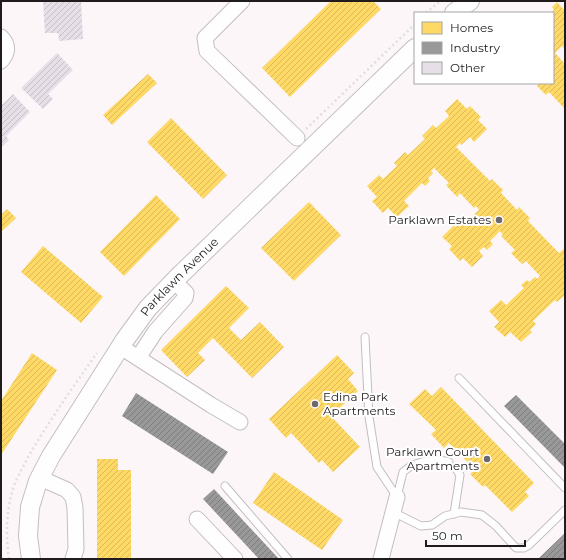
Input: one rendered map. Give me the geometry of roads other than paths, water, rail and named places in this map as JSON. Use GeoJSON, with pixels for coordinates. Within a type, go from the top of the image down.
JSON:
{"type":"FeatureCollection","features":[{"type":"Feature","properties":{"kind":"street"},"geometry":{"type":"LineString","coordinates":[[242,1],[205,38],[207,51],[297,138]]}},
{"type":"Feature","properties":{"kind":"street"},"geometry":{"type":"LineString","coordinates":[[455,12],[470,1]]}},
{"type":"Feature","properties":{"kind":"street"},"geometry":{"type":"LineString","coordinates":[[1,37],[5,41],[7,48],[6,56],[1,61]]}},
{"type":"Feature","properties":{"kind":"street","name":"Parklawn Avenue"},"geometry":{"type":"LineString","coordinates":[[30,559],[28,536],[30,507],[40,478],[52,454],[148,308],[174,281],[414,49]]}},
{"type":"Feature","properties":{"kind":"street"},"geometry":{"type":"LineString","coordinates":[[138,358],[155,332],[185,298],[186,293],[174,281]]}},
{"type":"Feature","properties":{"kind":"street"},"geometry":{"type":"LineString","coordinates":[[121,347],[210,405],[240,422]]}},
{"type":"Feature","properties":{"kind":"street"},"geometry":{"type":"LineString","coordinates":[[40,478],[67,490],[73,497],[75,508],[76,548],[73,559]]}},
{"type":"Feature","properties":{"kind":"street"},"geometry":{"type":"LineString","coordinates":[[381,559],[397,497]]}},
{"type":"Feature","properties":{"kind":"street"},"geometry":{"type":"LineString","coordinates":[[196,519],[235,559]]}},
{"type":"Feature","properties":{"kind":"lane"},"geometry":{"type":"LineString","coordinates":[[365,337],[369,418],[376,467],[397,497]]}},
{"type":"Feature","properties":{"kind":"lane"},"geometry":{"type":"LineString","coordinates":[[460,378],[565,488]]}},
{"type":"Feature","properties":{"kind":"lane"},"geometry":{"type":"LineString","coordinates":[[397,497],[403,472],[412,464],[440,460],[449,462]]}},
{"type":"Feature","properties":{"kind":"lane"},"geometry":{"type":"LineString","coordinates":[[454,514],[460,475],[456,469]]}},
{"type":"Feature","properties":{"kind":"lane"},"geometry":{"type":"LineString","coordinates":[[225,486],[288,559]]}},
{"type":"Feature","properties":{"kind":"lane"},"geometry":{"type":"LineString","coordinates":[[393,512],[421,526],[432,525],[445,516],[461,512],[482,515],[496,526],[516,548],[524,548],[565,510]]}},
{"type":"Feature","properties":{"kind":"place","name":"Parklawn Estates"},"geometry":{"type":"Point","coordinates":[499,220]}},
{"type":"Feature","properties":{"kind":"place","name":"Edina Park Apartments"},"geometry":{"type":"Point","coordinates":[315,404]}},
{"type":"Feature","properties":{"kind":"place","name":"Parklawn Court Apartments"},"geometry":{"type":"Point","coordinates":[487,459]}}]}
